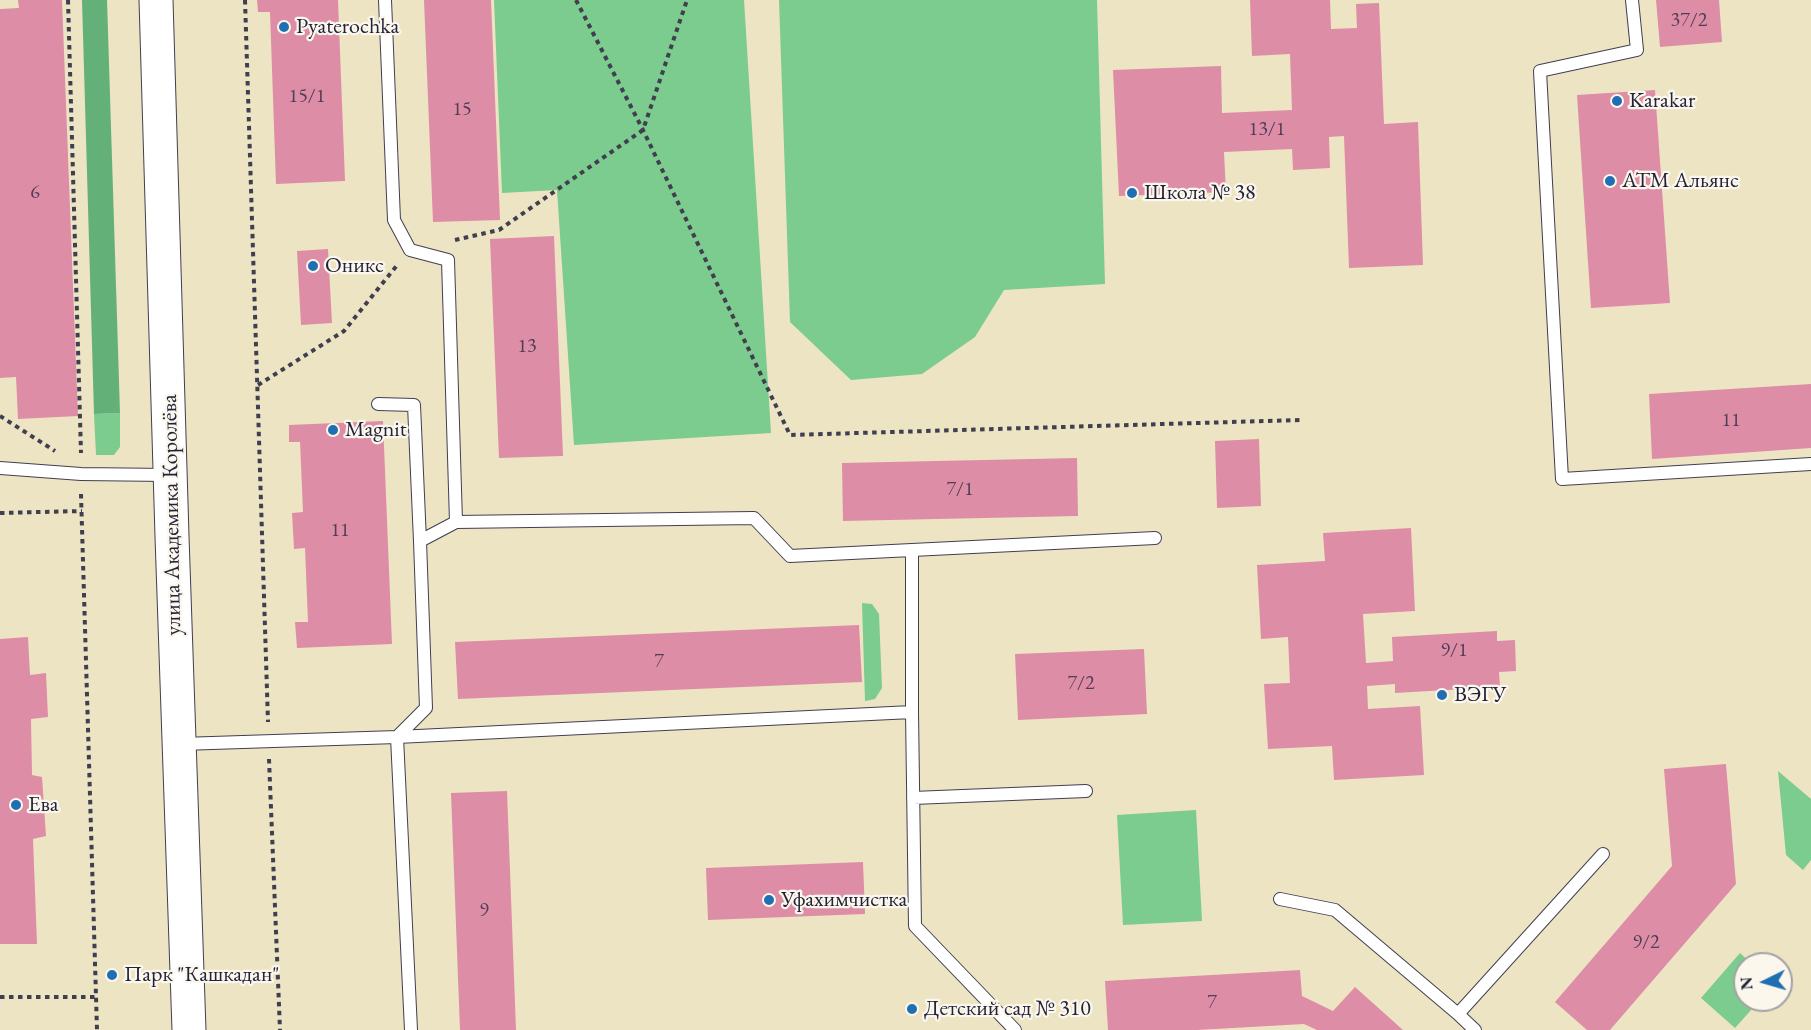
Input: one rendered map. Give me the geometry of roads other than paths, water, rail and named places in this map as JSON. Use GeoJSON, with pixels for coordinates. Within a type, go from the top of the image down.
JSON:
{"type":"FeatureCollection","features":[{"type":"Feature","properties":{"kind":"street","name":"улица Академика Королёва"},"geometry":{"type":"LineString","coordinates":[[156,0],[172,475],[177,744],[189,1030]]}},
{"type":"Feature","properties":{"kind":"lane"},"geometry":{"type":"LineString","coordinates":[[385,0],[394,220],[410,250],[448,260],[456,522]]}},
{"type":"Feature","properties":{"kind":"lane"},"geometry":{"type":"LineString","coordinates":[[1632,0],[1637,50],[1540,71],[1562,479],[1811,464]]}},
{"type":"Feature","properties":{"kind":"lane"},"geometry":{"type":"LineString","coordinates":[[378,404],[414,405],[426,708],[397,737],[411,1030]]}},
{"type":"Feature","properties":{"kind":"lane"},"geometry":{"type":"LineString","coordinates":[[0,468],[172,475]]}},
{"type":"Feature","properties":{"kind":"lane"},"geometry":{"type":"LineString","coordinates":[[420,542],[456,522],[754,518],[790,556],[1155,538]]}},
{"type":"Feature","properties":{"kind":"lane"},"geometry":{"type":"LineString","coordinates":[[912,550],[915,926],[1015,1030]]}},
{"type":"Feature","properties":{"kind":"lane"},"geometry":{"type":"LineString","coordinates":[[177,744],[397,737],[912,712]]}},
{"type":"Feature","properties":{"kind":"lane"},"geometry":{"type":"LineString","coordinates":[[913,798],[1086,791]]}},
{"type":"Feature","properties":{"kind":"lane"},"geometry":{"type":"LineString","coordinates":[[1458,1014],[1603,854]]}},
{"type":"Feature","properties":{"kind":"lane"},"geometry":{"type":"LineString","coordinates":[[1280,899],[1335,910],[1475,1030]]}},
{"type":"Feature","properties":{"kind":"place","name":"Pyaterochka"},"geometry":{"type":"Point","coordinates":[284,27]}},
{"type":"Feature","properties":{"kind":"place","name":"Karakar"},"geometry":{"type":"Point","coordinates":[1617,101]}},
{"type":"Feature","properties":{"kind":"place","name":"АТМ Альянс"},"geometry":{"type":"Point","coordinates":[1610,181]}},
{"type":"Feature","properties":{"kind":"place","name":"Школа № 38"},"geometry":{"type":"Point","coordinates":[1132,193]}},
{"type":"Feature","properties":{"kind":"place","name":"Оникс"},"geometry":{"type":"Point","coordinates":[313,266]}},
{"type":"Feature","properties":{"kind":"place","name":"Magnit"},"geometry":{"type":"Point","coordinates":[333,430]}},
{"type":"Feature","properties":{"kind":"place","name":"ВЭГУ"},"geometry":{"type":"Point","coordinates":[1442,695]}},
{"type":"Feature","properties":{"kind":"place","name":"Ева"},"geometry":{"type":"Point","coordinates":[16,805]}},
{"type":"Feature","properties":{"kind":"place","name":"Уфахимчистка"},"geometry":{"type":"Point","coordinates":[769,900]}},
{"type":"Feature","properties":{"kind":"place","name":"Парк \"Кашкадан\""},"geometry":{"type":"Point","coordinates":[112,975]}},
{"type":"Feature","properties":{"kind":"place","name":"Детский сад № 310"},"geometry":{"type":"Point","coordinates":[912,1009]}}]}
